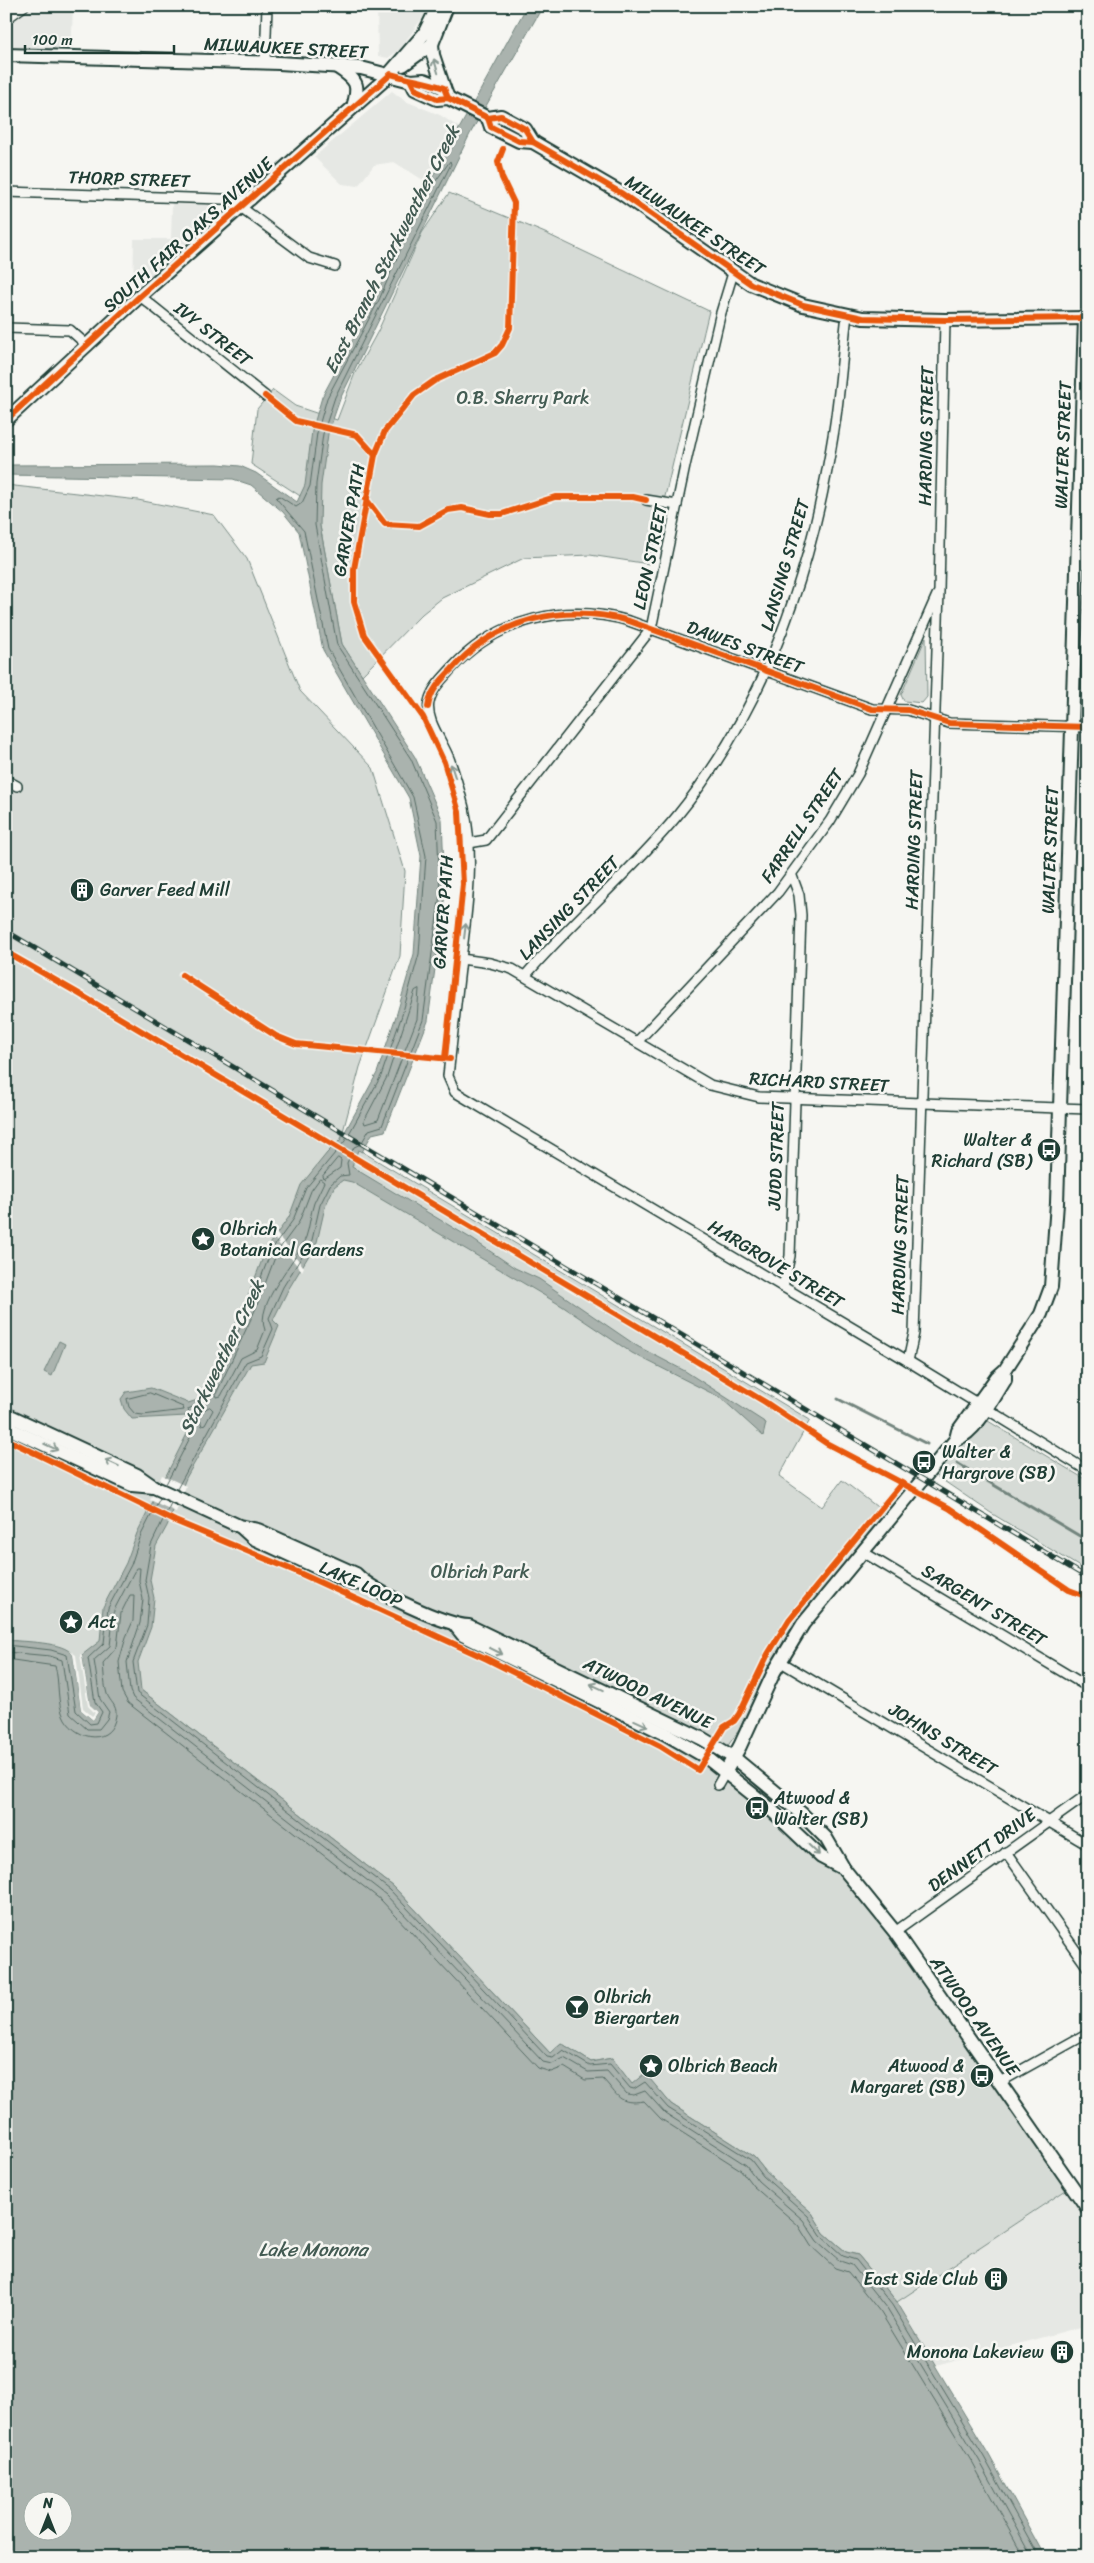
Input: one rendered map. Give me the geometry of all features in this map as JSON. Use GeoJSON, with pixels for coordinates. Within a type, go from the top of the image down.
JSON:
{"type":"FeatureCollection","features":[{"type":"Feature","properties":{"kind":"street"},"geometry":{"type":"LineString","coordinates":[[6,19],[24,6]]}},
{"type":"Feature","properties":{"kind":"street"},"geometry":{"type":"LineString","coordinates":[[265,62],[267,6]]}},
{"type":"Feature","properties":{"kind":"street"},"geometry":{"type":"LineString","coordinates":[[391,74],[424,34],[438,6]]}},
{"type":"Feature","properties":{"kind":"street"},"geometry":{"type":"LineString","coordinates":[[446,93],[433,55],[432,44],[447,6]]}},
{"type":"Feature","properties":{"kind":"street"},"geometry":{"type":"LineString","coordinates":[[391,74],[432,44]]}},
{"type":"Feature","properties":{"kind":"street","name":"MILWAUKEE STREET"},"geometry":{"type":"LineString","coordinates":[[6,55],[265,62],[335,66],[367,68],[411,81],[424,80],[464,106],[488,118],[501,116],[516,123],[525,129],[533,142],[621,193],[751,284],[795,302],[847,315],[945,320],[1086,318]]}},
{"type":"Feature","properties":{"kind":"street"},"geometry":{"type":"LineString","coordinates":[[335,66],[355,80],[358,89],[353,107]]}},
{"type":"Feature","properties":{"kind":"street","name":"SOUTH FAIR OAKS AVENUE"},"geometry":{"type":"LineString","coordinates":[[6,420],[140,296],[391,74]]}},
{"type":"Feature","properties":{"kind":"street","name":"THORP STREET"},"geometry":{"type":"LineString","coordinates":[[6,192],[246,204]]}},
{"type":"Feature","properties":{"kind":"street"},"geometry":{"type":"LineString","coordinates":[[246,204],[309,258],[335,266]]}},
{"type":"Feature","properties":{"kind":"street","name":"LEON STREET"},"geometry":{"type":"LineString","coordinates":[[469,843],[486,840],[651,629],[720,316],[734,273]]}},
{"type":"Feature","properties":{"kind":"street","name":"IVY STREET"},"geometry":{"type":"LineString","coordinates":[[140,296],[265,396]]}},
{"type":"Feature","properties":{"kind":"street","name":"LANSING STREET"},"geometry":{"type":"LineString","coordinates":[[525,976],[553,944],[636,863],[678,814],[717,762],[767,671],[796,593],[817,517],[833,436],[847,315]]}},
{"type":"Feature","properties":{"kind":"street","name":"WALTER STREET"},"geometry":{"type":"LineString","coordinates":[[718,1785],[781,1662],[813,1612],[956,1440],[965,1436],[997,1377],[1005,1370],[1041,1314],[1052,1280],[1086,318]]}},
{"type":"Feature","properties":{"kind":"street","name":"HARDING STREET"},"geometry":{"type":"LineString","coordinates":[[908,1361],[914,1333],[939,591],[945,320]]}},
{"type":"Feature","properties":{"kind":"street"},"geometry":{"type":"LineString","coordinates":[[6,328],[70,330],[88,346]]}},
{"type":"Feature","properties":{"kind":"street"},"geometry":{"type":"LineString","coordinates":[[646,500],[677,505]]}},
{"type":"Feature","properties":{"kind":"street","name":"FARRELL STREET"},"geometry":{"type":"LineString","coordinates":[[636,1042],[738,936],[792,876],[858,774],[939,591]]}},
{"type":"Feature","properties":{"kind":"street","name":"DAWES STREET"},"geometry":{"type":"LineString","coordinates":[[469,843],[459,787],[450,759],[430,716],[429,700],[437,684],[462,656],[486,638],[510,627],[549,615],[576,613],[613,617],[872,709],[908,710],[949,723],[1088,727]]}},
{"type":"Feature","properties":{"kind":"street"},"geometry":{"type":"LineString","coordinates":[[6,780],[17,786]]}},
{"type":"Feature","properties":{"kind":"street"},"geometry":{"type":"LineString","coordinates":[[461,959],[469,881],[469,843]]}},
{"type":"Feature","properties":{"kind":"street","name":"JUDD STREET"},"geometry":{"type":"LineString","coordinates":[[783,1287],[790,1256],[801,914],[799,895],[792,876]]}},
{"type":"Feature","properties":{"kind":"street","name":"RICHARD STREET"},"geometry":{"type":"LineString","coordinates":[[461,959],[490,963],[525,976],[636,1042],[718,1087],[758,1098],[1088,1109]]}},
{"type":"Feature","properties":{"kind":"street","name":"HARGROVE STREET"},"geometry":{"type":"LineString","coordinates":[[461,959],[448,1076],[449,1084],[454,1092],[908,1361],[1088,1471]]}},
{"type":"Feature","properties":{"kind":"street","name":"ATWOOD AVENUE"},"geometry":{"type":"LineString","coordinates":[[6,1414],[137,1475],[154,1487],[186,1502],[239,1526],[258,1530],[356,1574],[365,1584],[455,1625],[469,1626],[642,1708],[734,1757],[779,1794],[820,1832],[844,1869],[895,1932],[1088,2209]]}},
{"type":"Feature","properties":{"kind":"street","name":"ATWOOD AVENUE"},"geometry":{"type":"LineString","coordinates":[[6,1427],[132,1485],[154,1487]]}},
{"type":"Feature","properties":{"kind":"street","name":"SARGENT STREET"},"geometry":{"type":"LineString","coordinates":[[863,1552],[1088,1687]]}},
{"type":"Feature","properties":{"kind":"street","name":"ATWOOD AVENUE"},"geometry":{"type":"LineString","coordinates":[[455,1625],[463,1635],[666,1734],[726,1771],[789,1825],[821,1857],[844,1869]]}},
{"type":"Feature","properties":{"kind":"street","name":"JOHNS STREET"},"geometry":{"type":"LineString","coordinates":[[781,1662],[1088,1845]]}},
{"type":"Feature","properties":{"kind":"street","name":"DENNETT DRIVE"},"geometry":{"type":"LineString","coordinates":[[895,1932],[1088,1794]]}},
{"type":"Feature","properties":{"kind":"street"},"geometry":{"type":"LineString","coordinates":[[1006,1852],[1088,1968]]}},
{"type":"Feature","properties":{"kind":"street"},"geometry":{"type":"LineString","coordinates":[[1000,2082],[1088,2033]]}},
{"type":"Feature","properties":{"kind":"shaded area"},"geometry":{"type":"Polygon","coordinates":[[[6,6],[73,6],[71,57],[6,55],[6,6]]]}},
{"type":"Feature","properties":{"kind":"shaded area"},"geometry":{"type":"Polygon","coordinates":[[[377,6],[431,6],[400,49],[388,58],[378,56],[377,6]]]}},
{"type":"Feature","properties":{"kind":"shaded area"},"geometry":{"type":"Polygon","coordinates":[[[392,91],[405,101],[440,115],[460,128],[428,183],[394,162],[374,165],[358,186],[342,184],[314,157],[392,91]]]}},
{"type":"Feature","properties":{"kind":"shaded area"},"geometry":{"type":"Polygon","coordinates":[[[172,203],[215,205],[220,208],[220,213],[133,293],[134,239],[171,239],[172,203]]]}},
{"type":"Feature","properties":{"kind":"shaded area"},"geometry":{"type":"Polygon","coordinates":[[[1072,2186],[1088,2209],[1088,2325],[936,2366],[897,2302],[1072,2186]]]}},
{"type":"Feature","properties":{"kind":"green space","name":"O.B. Sherry Park"},"geometry":{"type":"Polygon","coordinates":[[[449,193],[545,233],[709,311],[649,564],[590,555],[524,558],[442,598],[422,614],[362,675],[342,644],[320,526],[311,503],[251,464],[257,409],[273,390],[295,406],[337,420],[355,373],[378,331],[422,233],[449,193]]]}},
{"type":"Feature","properties":{"kind":"green space","name":"Olbrich Park"},"geometry":{"type":"Polygon","coordinates":[[[6,485],[138,500],[214,515],[247,559],[300,691],[373,768],[405,871],[400,956],[360,1067],[341,1139],[810,1420],[779,1476],[822,1507],[842,1480],[885,1513],[793,1625],[763,1678],[739,1730],[712,1768],[844,1869],[1072,2186],[897,2302],[858,2255],[846,2252],[824,2233],[812,2213],[766,2172],[754,2157],[671,2104],[645,2074],[632,2085],[612,2058],[591,2062],[561,2043],[550,2053],[394,1887],[141,1690],[98,1712],[93,1720],[81,1710],[52,1645],[6,1640],[6,485]]]}},
{"type":"Feature","properties":{"kind":"green space"},"geometry":{"type":"Polygon","coordinates":[[[926,637],[927,697],[922,703],[904,701],[901,695],[926,637]]]}},
{"type":"Feature","properties":{"kind":"green space"},"geometry":{"type":"Polygon","coordinates":[[[988,1421],[1088,1481],[1088,1572],[991,1513],[935,1475],[978,1423],[988,1421]]]}},
{"type":"Feature","properties":{"kind":"water","name":"Lake Monona"},"geometry":{"type":"Polygon","coordinates":[[[527,6],[543,6],[470,134],[340,399],[328,434],[321,485],[320,526],[342,644],[415,757],[442,819],[445,894],[428,1021],[385,1131],[372,1134],[362,1152],[358,1150],[352,1167],[472,1239],[515,1268],[539,1279],[637,1346],[685,1371],[766,1423],[763,1436],[721,1398],[632,1353],[562,1306],[352,1182],[343,1180],[334,1187],[325,1207],[317,1242],[288,1290],[273,1320],[279,1326],[264,1362],[251,1364],[186,1478],[167,1526],[156,1546],[150,1580],[154,1598],[151,1627],[138,1662],[141,1690],[394,1887],[550,2053],[561,2043],[591,2062],[612,2058],[632,2084],[645,2073],[671,2104],[754,2157],[766,2172],[812,2213],[824,2233],[846,2252],[858,2255],[897,2302],[989,2455],[1045,2557],[6,2557],[6,1640],[52,1645],[68,1650],[73,1655],[81,1710],[93,1720],[98,1712],[90,1706],[82,1655],[100,1641],[103,1607],[126,1563],[137,1533],[190,1428],[186,1416],[132,1419],[124,1409],[121,1399],[126,1392],[151,1388],[188,1403],[201,1399],[245,1304],[267,1247],[289,1217],[301,1185],[341,1139],[377,1073],[414,954],[421,856],[409,798],[323,650],[299,532],[283,512],[251,485],[233,479],[6,475],[6,465],[218,464],[240,466],[256,473],[297,502],[305,485],[312,431],[322,397],[375,298],[402,232],[527,6]]]}},
{"type":"Feature","properties":{"kind":"water"},"geometry":{"type":"Polygon","coordinates":[[[59,1341],[65,1344],[52,1376],[44,1372],[59,1341]]]}},
{"type":"Feature","properties":{"kind":"pier"},"geometry":{"type":"Polygon","coordinates":[[[275,1232],[304,1267],[302,1271],[272,1236],[275,1232]]]}},
{"type":"Feature","properties":{"kind":"pier"},"geometry":{"type":"Polygon","coordinates":[[[162,1475],[186,1486],[176,1512],[150,1500],[162,1475]]]}},
{"type":"Feature","properties":{"kind":"pier"},"geometry":{"type":"Polygon","coordinates":[[[148,1504],[174,1516],[171,1523],[145,1511],[148,1504]]]}},
{"type":"Feature","properties":{"kind":"pier"},"geometry":{"type":"Polygon","coordinates":[[[70,1651],[76,1655],[83,1708],[92,1716],[95,1713],[88,1706],[80,1654],[82,1655],[90,1705],[98,1712],[93,1720],[81,1710],[73,1655],[70,1651]]]}},
{"type":"Feature","properties":{"kind":"waterway"},"geometry":{"type":"LineString","coordinates":[[838,1399],[927,1444]]}},
{"type":"Feature","properties":{"kind":"waterway"},"geometry":{"type":"LineString","coordinates":[[957,1463],[1088,1541]]}},
{"type":"Feature","properties":{"kind":"railway"},"geometry":{"type":"LineString","coordinates":[[6,931],[1088,1578]]}},
{"type":"Feature","properties":{"kind":"cycle path"},"geometry":{"type":"LineString","coordinates":[[6,420],[140,296],[391,74],[444,88],[448,98]]}},
{"type":"Feature","properties":{"kind":"cycle path"},"geometry":{"type":"LineString","coordinates":[[411,81],[415,89],[437,99],[448,98],[488,118],[501,116],[525,129],[533,142]]}},
{"type":"Feature","properties":{"kind":"cycle path"},"geometry":{"type":"LineString","coordinates":[[488,118],[491,127],[519,141],[533,142],[621,193],[751,284],[803,305],[863,318],[945,320],[1088,318]]}},
{"type":"Feature","properties":{"kind":"cycle path","name":"GARVER PATH"},"geometry":{"type":"LineString","coordinates":[[445,1058],[463,884],[459,812],[444,762],[423,717],[364,635],[354,602],[354,569],[375,455],[385,431],[414,395],[434,381],[495,353],[502,345],[510,328],[514,203],[502,178],[498,162],[503,149]]}},
{"type":"Feature","properties":{"kind":"cycle path"},"geometry":{"type":"LineString","coordinates":[[265,396],[296,421],[357,435],[375,455]]}},
{"type":"Feature","properties":{"kind":"cycle path","name":"GARVER PATH"},"geometry":{"type":"LineString","coordinates":[[366,499],[385,524],[419,526],[448,510],[462,508],[490,514],[502,514],[555,497],[633,497],[646,500]]}},
{"type":"Feature","properties":{"kind":"cycle path"},"geometry":{"type":"LineString","coordinates":[[428,707],[434,691],[444,677],[470,652],[490,637],[533,619],[581,614],[629,621],[872,709],[908,710],[949,723],[1088,727]]}},
{"type":"Feature","properties":{"kind":"cycle path"},"geometry":{"type":"LineString","coordinates":[[6,952],[765,1402],[826,1443],[949,1508],[1069,1590],[1088,1597]]}},
{"type":"Feature","properties":{"kind":"cycle path"},"geometry":{"type":"LineString","coordinates":[[182,975],[276,1036],[296,1044],[450,1059]]}},
{"type":"Feature","properties":{"kind":"cycle path","name":"LAKE LOOP"},"geometry":{"type":"LineString","coordinates":[[6,1439],[175,1521],[295,1571],[487,1659],[660,1746],[698,1770],[724,1727],[734,1721],[739,1714],[768,1654],[789,1620],[901,1484]]}},
{"type":"Feature","properties":{"kind":"place","name":"Garver Feed Mill"},"geometry":{"type":"Point","coordinates":[82,890]}},
{"type":"Feature","properties":{"kind":"place","name":"Walter & Richard (SB)"},"geometry":{"type":"Point","coordinates":[1049,1150]}},
{"type":"Feature","properties":{"kind":"place","name":"Olbrich Botanical Gardens"},"geometry":{"type":"Point","coordinates":[203,1239]}},
{"type":"Feature","properties":{"kind":"place","name":"Walter & Hargrove (SB)"},"geometry":{"type":"Point","coordinates":[924,1462]}},
{"type":"Feature","properties":{"kind":"place","name":"Act"},"geometry":{"type":"Point","coordinates":[71,1622]}},
{"type":"Feature","properties":{"kind":"place","name":"Atwood & Walter (SB)"},"geometry":{"type":"Point","coordinates":[757,1808]}},
{"type":"Feature","properties":{"kind":"place","name":"Olbrich Biergarten"},"geometry":{"type":"Point","coordinates":[577,2007]}},
{"type":"Feature","properties":{"kind":"place","name":"Olbrich Beach"},"geometry":{"type":"Point","coordinates":[651,2066]}},
{"type":"Feature","properties":{"kind":"place","name":"Atwood & Margaret (SB)"},"geometry":{"type":"Point","coordinates":[982,2076]}},
{"type":"Feature","properties":{"kind":"place","name":"East Side Club"},"geometry":{"type":"Point","coordinates":[996,2279]}},
{"type":"Feature","properties":{"kind":"place","name":"Monona Lakeview"},"geometry":{"type":"Point","coordinates":[1062,2352]}},
{"type":"Feature","properties":{"kind":"water label","name":"East Branch Starkweather Creek"},"geometry":{"type":"Point","coordinates":[391,249]}},
{"type":"Feature","properties":{"kind":"water label","name":"Starkweather Creek"},"geometry":{"type":"Point","coordinates":[221,1357]}}]}
